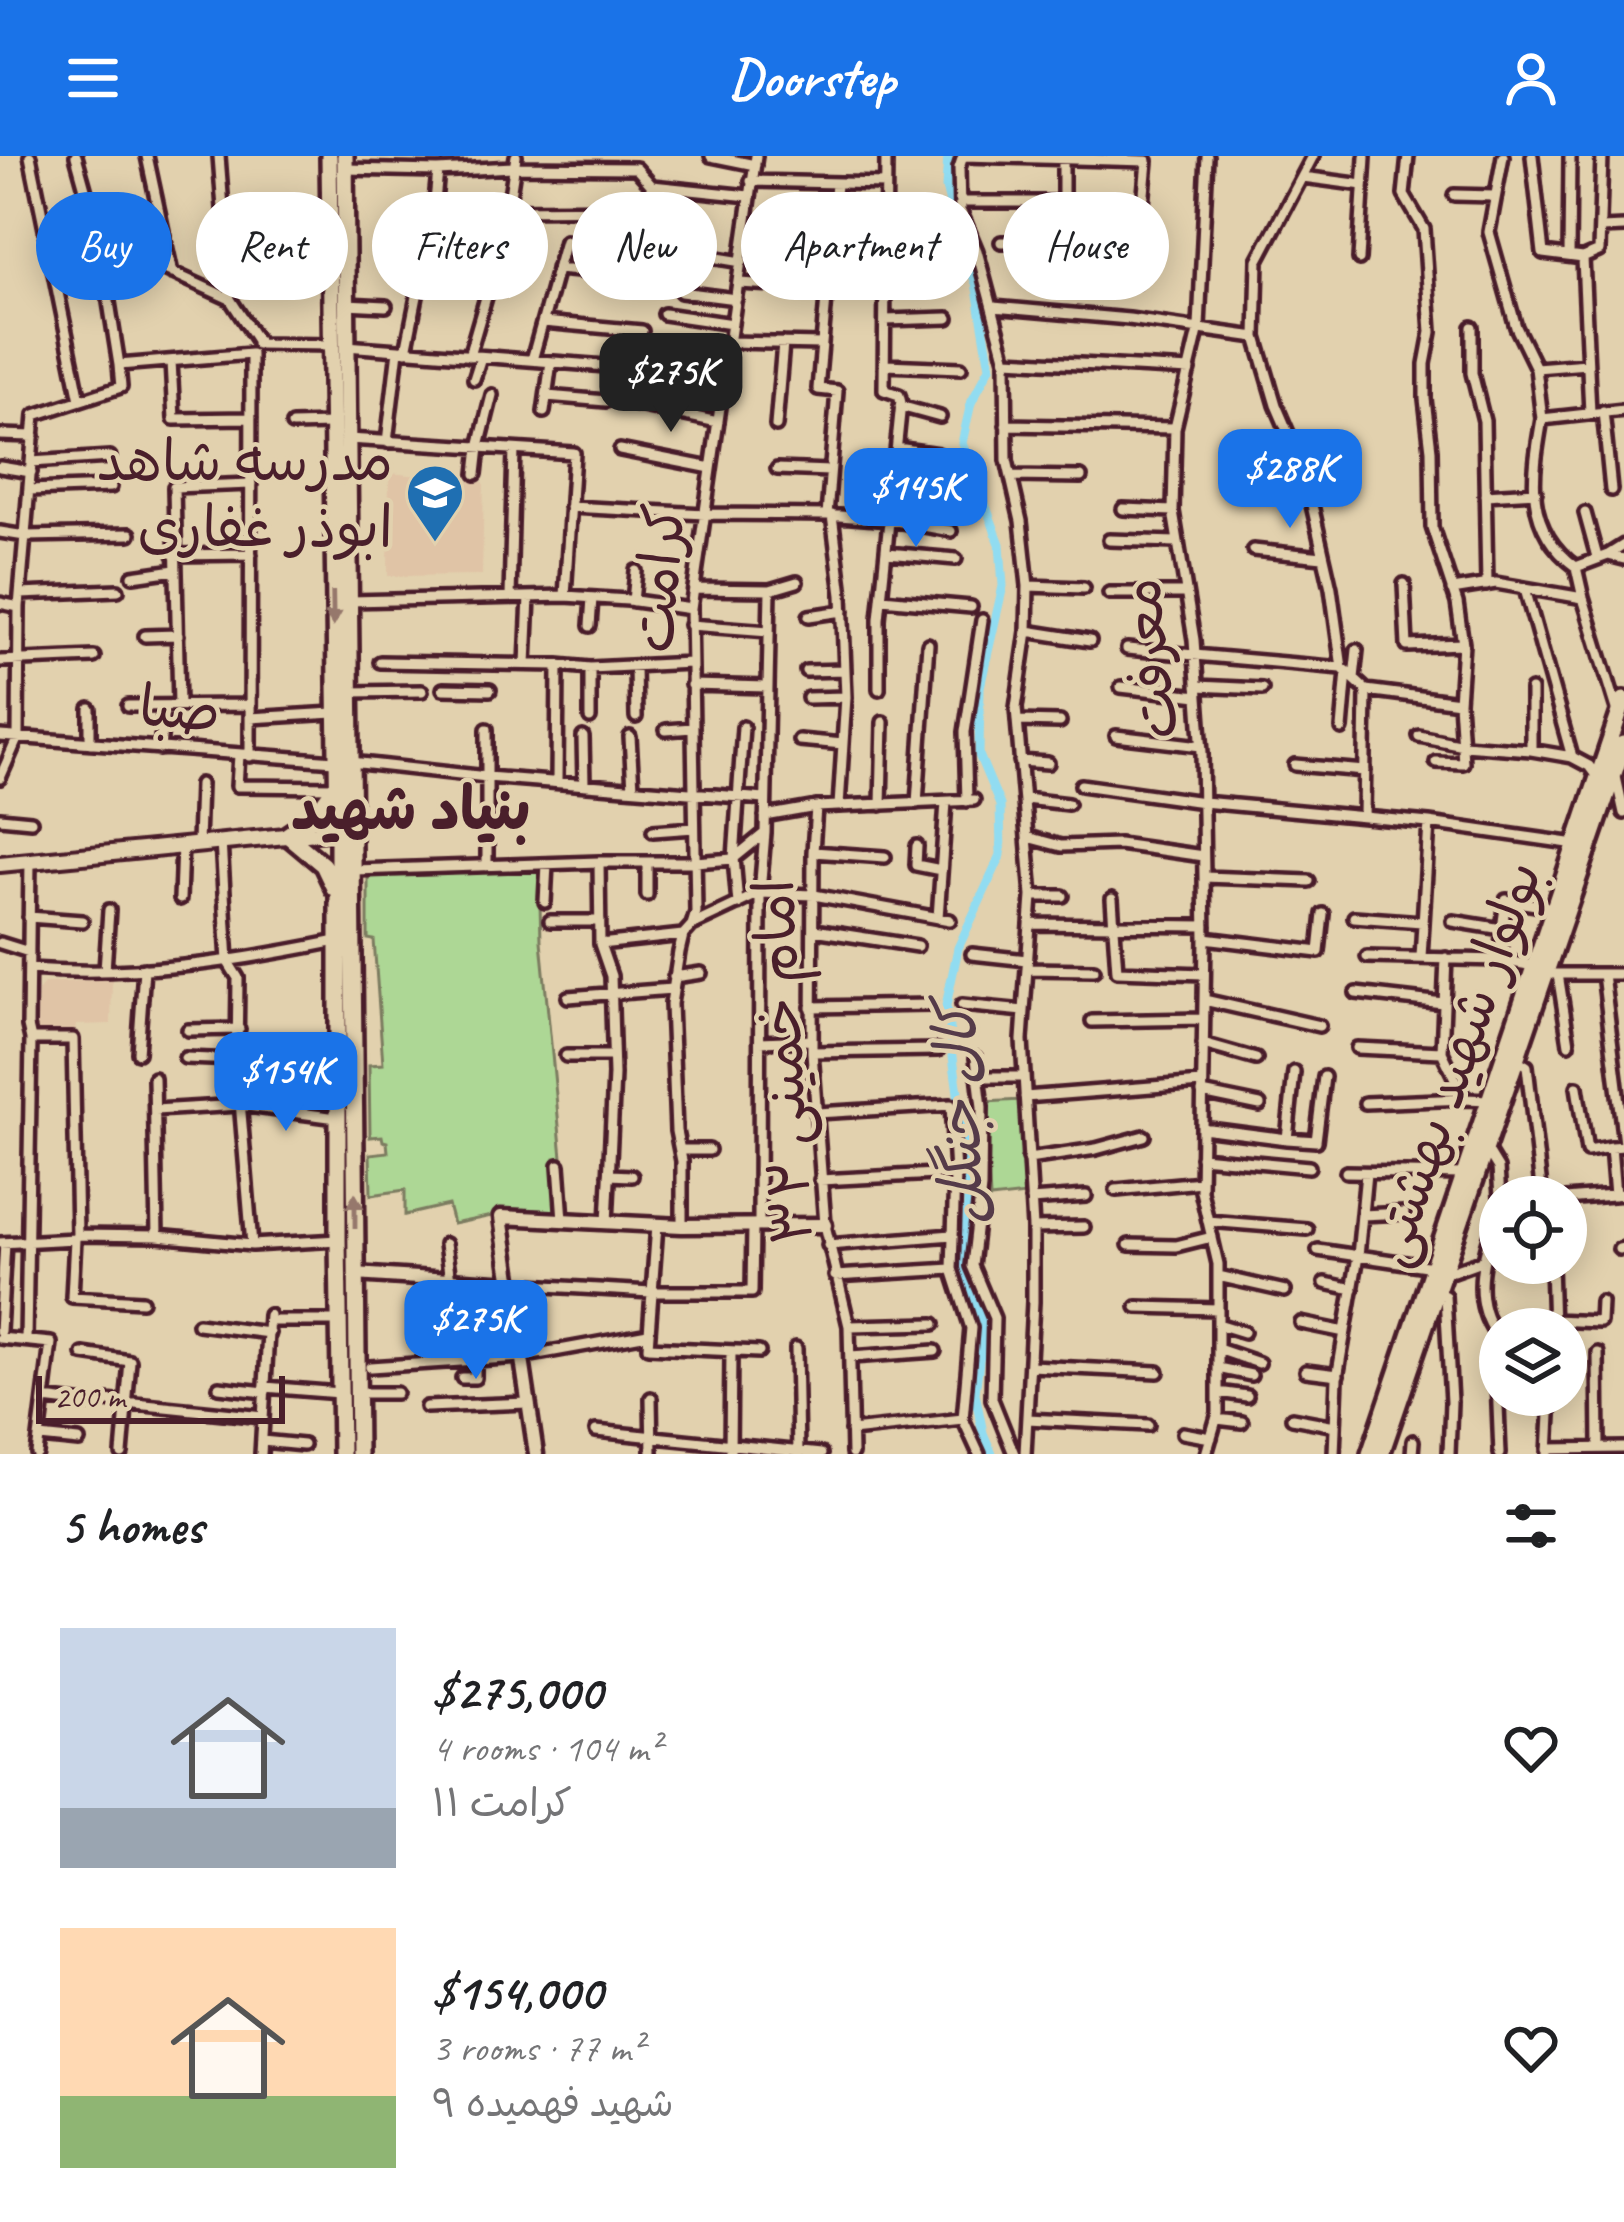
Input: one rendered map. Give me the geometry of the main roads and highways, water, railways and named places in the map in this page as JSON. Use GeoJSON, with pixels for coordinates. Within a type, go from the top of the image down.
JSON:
{"type":"FeatureCollection","features":[{"type":"Feature","properties":{"kind":"main road"},"geometry":{"type":"LineString","coordinates":[[287,835],[311,819],[335,787],[343,761],[350,692],[348,439],[328,156]]}},
{"type":"Feature","properties":{"kind":"main road"},"geometry":{"type":"LineString","coordinates":[[345,163],[346,304],[331,424],[334,713],[357,815],[359,856],[354,870]]}},
{"type":"Feature","properties":{"kind":"main road","name":"بولوار شهید بهشتی"},"geometry":{"type":"LineString","coordinates":[[1439,1268],[1487,1150],[1546,971],[1606,776],[1621,708]]}},
{"type":"Feature","properties":{"kind":"main road","name":"بولوار شهید بهشتی"},"geometry":{"type":"LineString","coordinates":[[1381,1454],[1489,1100],[1546,971],[1554,908],[1576,844],[1624,744]]}},
{"type":"Feature","properties":{"kind":"main road"},"geometry":{"type":"LineString","coordinates":[[335,787],[354,870],[355,1274],[341,1454]]}},
{"type":"Feature","properties":{"kind":"main road"},"geometry":{"type":"LineString","coordinates":[[352,807],[337,893],[338,1240],[339,1321],[358,1454]]}},
{"type":"Feature","properties":{"kind":"main road"},"geometry":{"type":"LineString","coordinates":[[0,864],[345,830]]}},
{"type":"Feature","properties":{"kind":"main road"},"geometry":{"type":"LineString","coordinates":[[287,835],[323,865],[337,893]]}},
{"type":"Feature","properties":{"kind":"main road"},"geometry":{"type":"LineString","coordinates":[[337,1118],[355,1119]]}},
{"type":"Feature","properties":{"kind":"main road","name":"بولوار شهید بهشتی"},"geometry":{"type":"LineString","coordinates":[[1370,1454],[1430,1301]]}},
{"type":"Feature","properties":{"kind":"waterway","name":"کال جنگل"},"geometry":{"type":"LineString","coordinates":[[948,156],[946,187],[976,283],[990,367],[971,403],[962,443],[1000,544],[1003,586],[980,687],[979,755],[1000,805],[1001,855],[958,948],[946,1006],[967,1158],[963,1262],[983,1328],[975,1393],[992,1454]]}},
{"type":"Feature","properties":{"kind":"place","name":"مدرسه شاهد ابوذر غفاری"},"geometry":{"type":"Point","coordinates":[435,544]}},
{"type":"Feature","properties":{"kind":"district","name":"بنیاد شهید"},"geometry":{"type":"Point","coordinates":[411,808]}}]}
